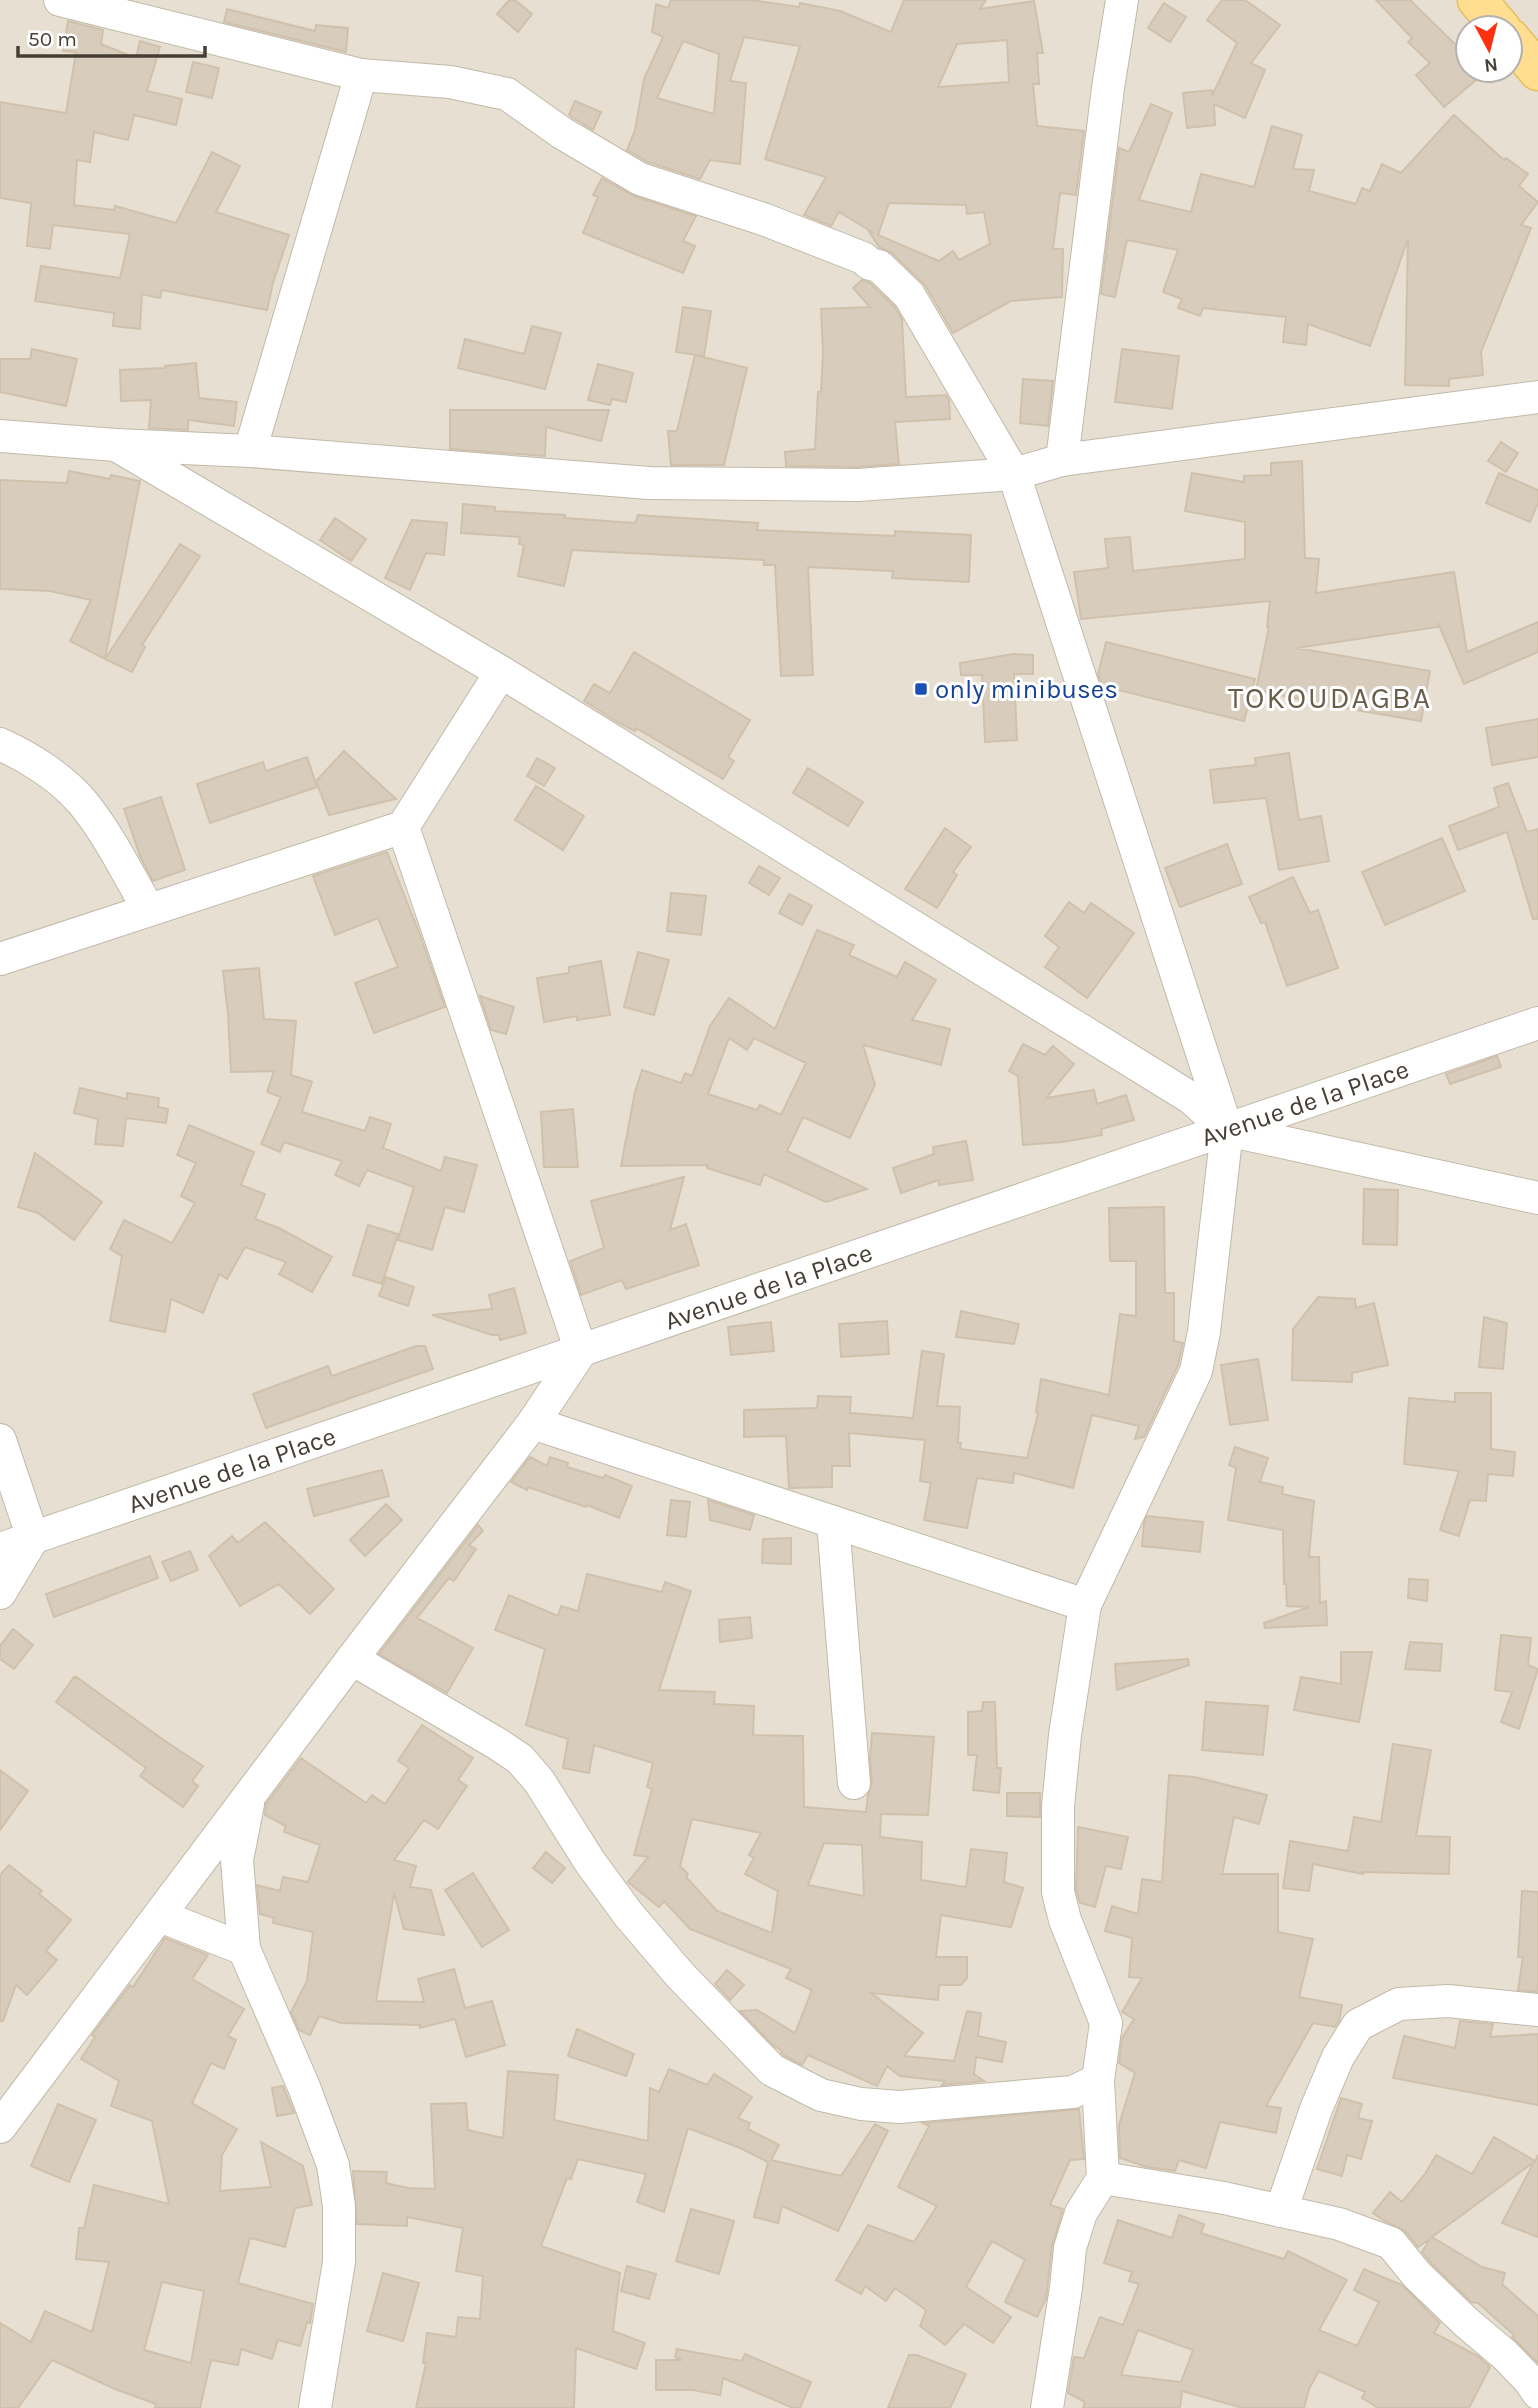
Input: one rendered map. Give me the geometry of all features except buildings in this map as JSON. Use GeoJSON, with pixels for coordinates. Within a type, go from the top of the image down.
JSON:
{"type":"FeatureCollection","features":[{"type":"Feature","properties":{"kind":"main road"},"geometry":{"type":"LineString","coordinates":[[1478,0],[1490,14]]}},
{"type":"Feature","properties":{"kind":"main road"},"geometry":{"type":"LineString","coordinates":[[1524,54],[1538,71]]}},
{"type":"Feature","properties":{"kind":"street"},"geometry":{"type":"LineString","coordinates":[[60,0],[361,75],[450,82],[507,94],[562,133],[640,179],[763,219],[879,266],[909,295],[1014,474],[1227,1130],[1203,1342],[1196,1371],[1085,1605],[1062,1760],[1058,1892],[1065,1920],[1106,2023],[1098,2080],[1103,2178],[1081,2213],[1070,2248],[1047,2408]]}},
{"type":"Feature","properties":{"kind":"street"},"geometry":{"type":"LineString","coordinates":[[1062,460],[1108,88],[1122,0]]}},
{"type":"Feature","properties":{"kind":"street"},"geometry":{"type":"LineString","coordinates":[[250,451],[361,75]]}},
{"type":"Feature","properties":{"kind":"street"},"geometry":{"type":"LineString","coordinates":[[0,436],[250,451],[649,483],[859,485],[1014,474],[1062,460],[1538,397]]}},
{"type":"Feature","properties":{"kind":"street"},"geometry":{"type":"LineString","coordinates":[[116,445],[501,672],[1191,1098],[1227,1130],[1538,1198]]}},
{"type":"Feature","properties":{"kind":"street"},"geometry":{"type":"LineString","coordinates":[[0,960],[403,827],[501,672]]}},
{"type":"Feature","properties":{"kind":"street"},"geometry":{"type":"LineString","coordinates":[[0,744],[43,768],[82,802],[148,909]]}},
{"type":"Feature","properties":{"kind":"street"},"geometry":{"type":"LineString","coordinates":[[0,2127],[533,1423],[580,1351],[403,827]]}},
{"type":"Feature","properties":{"kind":"street","name":"Avenue de la Place"},"geometry":{"type":"LineString","coordinates":[[0,1549],[1538,1023]]}},
{"type":"Feature","properties":{"kind":"street"},"geometry":{"type":"LineString","coordinates":[[533,1423],[1085,1605]]}},
{"type":"Feature","properties":{"kind":"street"},"geometry":{"type":"LineString","coordinates":[[0,1440],[33,1538],[0,1593]]}},
{"type":"Feature","properties":{"kind":"street"},"geometry":{"type":"LineString","coordinates":[[832,1522],[854,1783]]}},
{"type":"Feature","properties":{"kind":"street"},"geometry":{"type":"LineString","coordinates":[[352,1659],[520,1759],[539,1782],[590,1862],[628,1914],[680,1975],[772,2070],[821,2095],[860,2104],[899,2107],[1073,2092],[1098,2080]]}},
{"type":"Feature","properties":{"kind":"street"},"geometry":{"type":"LineString","coordinates":[[249,1799],[237,1860],[244,1949],[304,2087],[333,2165],[339,2206],[339,2262],[315,2408]]}},
{"type":"Feature","properties":{"kind":"street"},"geometry":{"type":"LineString","coordinates":[[160,1916],[244,1949]]}},
{"type":"Feature","properties":{"kind":"street"},"geometry":{"type":"LineString","coordinates":[[1281,2211],[1316,2109],[1338,2057],[1358,2025],[1399,2004],[1448,2001],[1538,2010]]}},
{"type":"Feature","properties":{"kind":"street"},"geometry":{"type":"LineString","coordinates":[[1103,2178],[1224,2198],[1339,2224],[1391,2243],[1417,2275],[1530,2381],[1538,2395],[1521,2408]]}},
{"type":"Feature","properties":{"kind":"shaded area"},"geometry":{"type":"Polygon","coordinates":[[[0,0],[1538,0],[1538,2408],[0,2408],[0,0]]]}},
{"type":"Feature","properties":{"kind":"place","name":"only minibuses"},"geometry":{"type":"Point","coordinates":[921,689]}},
{"type":"Feature","properties":{"kind":"district","name":"TOKOUDAGBA"},"geometry":{"type":"Point","coordinates":[1330,698]}}]}
